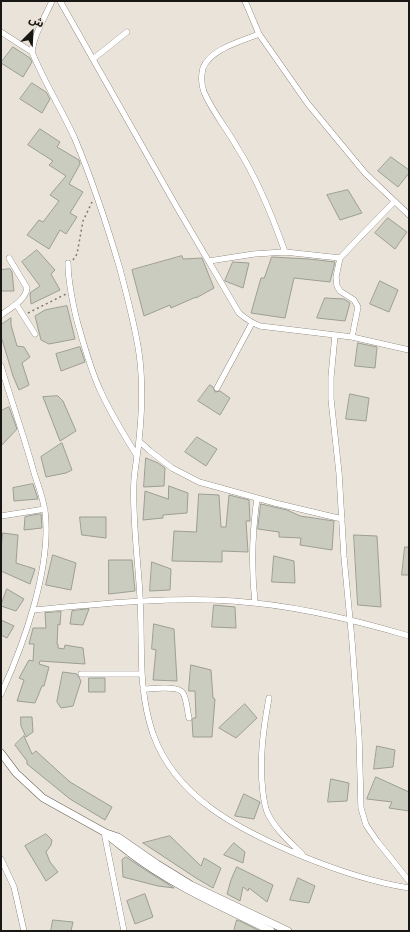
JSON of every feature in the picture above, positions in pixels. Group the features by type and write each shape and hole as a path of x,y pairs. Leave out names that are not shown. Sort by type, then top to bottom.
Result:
{"street":[{"path":"52,1 38,32 32,52 74,137 97,196 115,254 135,328 140,357 142,392 139,441 134,479 134,506 141,601 142,689 153,733 162,754 173,770 196,797 227,820 262,839 305,857 372,880 409,888"},
{"path":"60,1 239,313 252,323 260,326 352,337 409,350"},
{"path":"245,1 259,34 287,75 326,126 365,173 409,215"},
{"path":"1,32 32,52"},
{"path":"93,59 128,32"},
{"path":"259,34 219,51 212,56 207,60 201,76 204,92 213,109 238,147 257,182 275,223 285,252"},
{"path":"352,337 358,307 354,300 340,291 337,286 336,278 340,258 394,202"},
{"path":"209,260 254,254 285,252 340,258"},
{"path":"1,315 25,296 27,288 9,258"},
{"path":"68,263 70,293 94,377 113,417 137,456"},
{"path":"16,304 34,334"},
{"path":"217,388 252,323"},
{"path":"335,335 331,377 331,399 339,473 344,556 359,737 361,808 366,825 409,881"},
{"path":"1,366 30,458 44,509 46,537 43,566 33,610 20,650 1,694"},
{"path":"139,441 150,451 186,476 199,482 314,513 342,519"},
{"path":"255,603 252,556 257,498"},
{"path":"1,516 44,509"},
{"path":"33,610 141,601 232,601 302,610 350,620 409,636"},
{"path":"81,674 141,674"},
{"path":"142,689 180,689 183,692 189,718"},
{"path":"269,698 264,723 261,760 265,806 276,827 305,857"},
{"path":"1,753 16,773 44,798 105,832 118,837 156,864 191,885 288,931"},
{"path":"105,832 124,931"},
{"path":"105,832 136,858 170,880 206,900 271,931"},
{"path":"1,859 14,887 24,931"}],"path":[{"path":"68,263 76,258 83,221 90,206 97,196"},
{"path":"28,313 58,297 70,293"}],"building":[{"path":"13,47 30,58 32,62 23,77 1,63"},
{"path":"32,83 46,92 50,99 42,113 20,99"},
{"path":"40,129 60,142 57,147 79,160 80,164 69,184 83,192 70,213 77,217 66,234 60,230 49,249 27,235 39,220 43,222 59,201 50,195 66,176 49,165 53,161 28,145"},
{"path":"391,157 409,170 409,173 398,187 378,171"},
{"path":"348,190 362,213 340,220 327,195"},
{"path":"388,218 407,232 395,249 375,233"},
{"path":"37,250 55,270 51,274 60,290 31,304 30,293 40,286 22,262"},
{"path":"182,256 183,259 202,258 214,288 196,298 171,308 170,305 144,316 132,270"},
{"path":"272,257 335,262 330,282 294,278 285,318 251,313 261,278 264,278"},
{"path":"233,262 249,263 243,288 225,281"},
{"path":"10,269 12,272 14,291 1,291 1,270"},
{"path":"380,281 398,290 389,312 370,304"},
{"path":"325,298 344,299 350,303 345,321 317,318"},
{"path":"67,306 75,339 49,344 41,340 35,316 45,310"},
{"path":"11,318 11,325 17,346 24,347 30,357 22,363 29,385 19,390 13,376 1,336 1,325"},
{"path":"358,343 377,347 375,368 355,366"},
{"path":"80,347 85,362 61,371 56,354"},
{"path":"210,385 213,387 215,392 220,391 230,398 220,415 198,401"},
{"path":"350,394 369,398 366,421 346,419"},
{"path":"58,396 63,401 76,431 60,441 43,397"},
{"path":"9,407 17,429 1,446 1,411"},
{"path":"197,437 217,449 206,466 185,452"},
{"path":"62,443 72,470 66,473 46,477 41,457"},
{"path":"146,458 165,468 164,486 144,487"},
{"path":"33,484 38,499 14,501 13,488"},
{"path":"169,486 188,493 187,513 163,515 163,518 143,520 145,491 168,499"},
{"path":"199,494 219,495 221,527 226,527 229,495 249,500 250,521 246,521 248,552 222,551 222,562 172,561 174,531 196,532"},
{"path":"261,504 287,510 300,516 334,521 332,550 300,545 301,538 279,537 279,532 258,529"},
{"path":"41,514 42,528 24,530 25,517"},
{"path":"80,517 106,517 106,538 82,535"},
{"path":"3,533 18,535 16,563 35,569 30,584 1,571"},
{"path":"354,535 377,536 381,607 358,605"},
{"path":"405,547 409,547 409,575 402,575"},
{"path":"53,555 76,563 71,590 46,585"},
{"path":"274,556 294,561 295,583 272,582"},
{"path":"109,560 132,560 135,591 109,594"},
{"path":"152,562 171,569 170,590 150,591"},
{"path":"7,589 24,599 16,611 1,606"},
{"path":"214,605 235,607 236,628 212,627"},
{"path":"89,609 83,625 70,624 72,611"},
{"path":"61,612 60,625 58,624 58,648 64,649 65,645 83,648 85,664 40,661 39,664 49,667 44,686 42,686 35,703 17,701 24,680 19,678 29,660 33,661 34,644 29,644 33,628 46,628 45,613"},
{"path":"1,620 14,626 7,638 1,635"},
{"path":"154,624 174,629 177,681 153,680 156,650 152,649"},
{"path":"191,665 211,670 213,698 215,699 212,737 193,737 192,720 193,718 196,718 195,691 189,691"},
{"path":"63,672 77,674 81,681 73,706 61,708 57,702"},
{"path":"89,678 105,678 105,692 89,692"},
{"path":"245,704 257,718 236,738 219,728"},
{"path":"21,717 32,717 33,732 26,737 21,726"},
{"path":"24,736 32,754 36,751 70,782 112,807 105,820 70,799 27,764 27,761 15,745"},
{"path":"377,746 395,750 393,767 374,769"},
{"path":"376,777 409,792 409,811 389,808 392,802 367,799"},
{"path":"331,779 349,783 347,801 328,802"},
{"path":"244,794 260,802 254,819 235,816"},
{"path":"46,834 52,840 51,845 46,852 50,862 58,872 46,881 25,846"},
{"path":"170,836 201,866 204,858 221,868 213,888 143,843"},
{"path":"234,843 245,852 243,863 224,855"},
{"path":"126,857 174,888 158,886 123,877 122,860"},
{"path":"237,867 273,885 267,902 249,888 248,891 243,887 240,901 227,894"},
{"path":"298,878 315,886 309,903 290,900"},
{"path":"145,894 153,917 135,924 127,901"},
{"path":"53,920 73,922 71,931 51,931"},
{"path":"237,920 242,922 260,931 234,931"}]}
